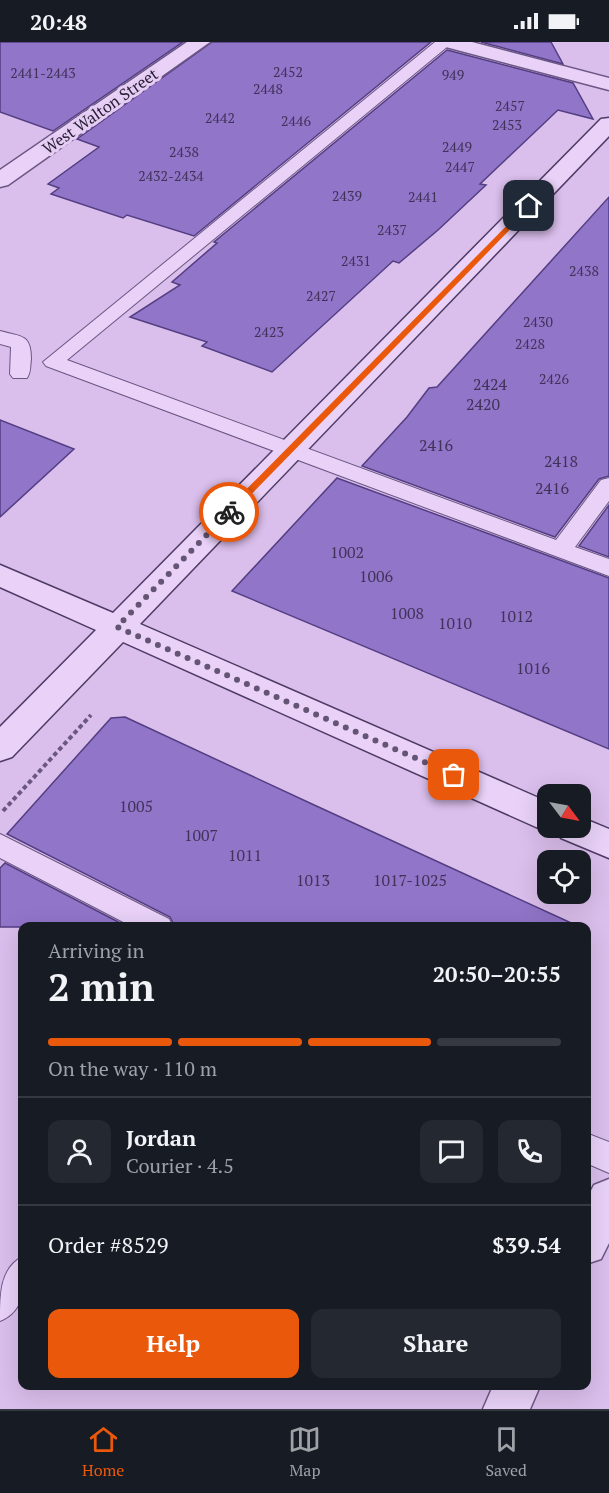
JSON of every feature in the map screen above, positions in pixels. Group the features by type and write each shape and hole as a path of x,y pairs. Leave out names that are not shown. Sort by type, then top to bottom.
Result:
{"street":[{"name":"West Walton Street","path":"0,180 201,42"},
{"path":"447,42 609,84"},
{"path":"0,748 609,124"},
{"path":"0,575 537,812"},
{"path":"591,836 609,844"},
{"path":"591,1234 609,1199"},
{"path":"506,1409 515,1390"}],"lane":[{"path":"447,42 53,362 609,568"},
{"path":"0,337 21,344 20,374"},
{"path":"561,550 609,485"},
{"path":"0,845 149,922"},
{"path":"591,1149 609,1158"},
{"path":"0,1304 18,1279"}],"building":[{"path":"0,42 183,42 53,131 0,112"},
{"path":"212,42 431,42 194,236 127,215 123,218 51,194 59,188 48,184 99,147 77,139"},
{"path":"481,42 551,42 563,64"},
{"path":"447,50 573,83 593,119 558,110 480,184 486,185 438,230 399,263 393,261 272,372 202,346 207,342 130,317 180,285 172,282 217,243 214,242"},
{"path":"609,197 609,476 599,479 555,537 362,466 407,417 429,388 437,387"},
{"path":"0,420 74,449 0,517"},
{"path":"337,478 609,578 609,749 232,591"},
{"path":"609,505 609,557 579,546"},
{"path":"125,717 569,922 172,922 170,917 7,834 111,718"},
{"path":"5,863 118,922 18,922 18,927 0,927 0,868"}],"way so far":[{"path":"229,512 117,627 454,775"}],"route":[{"path":"229,512 529,206"}]}
